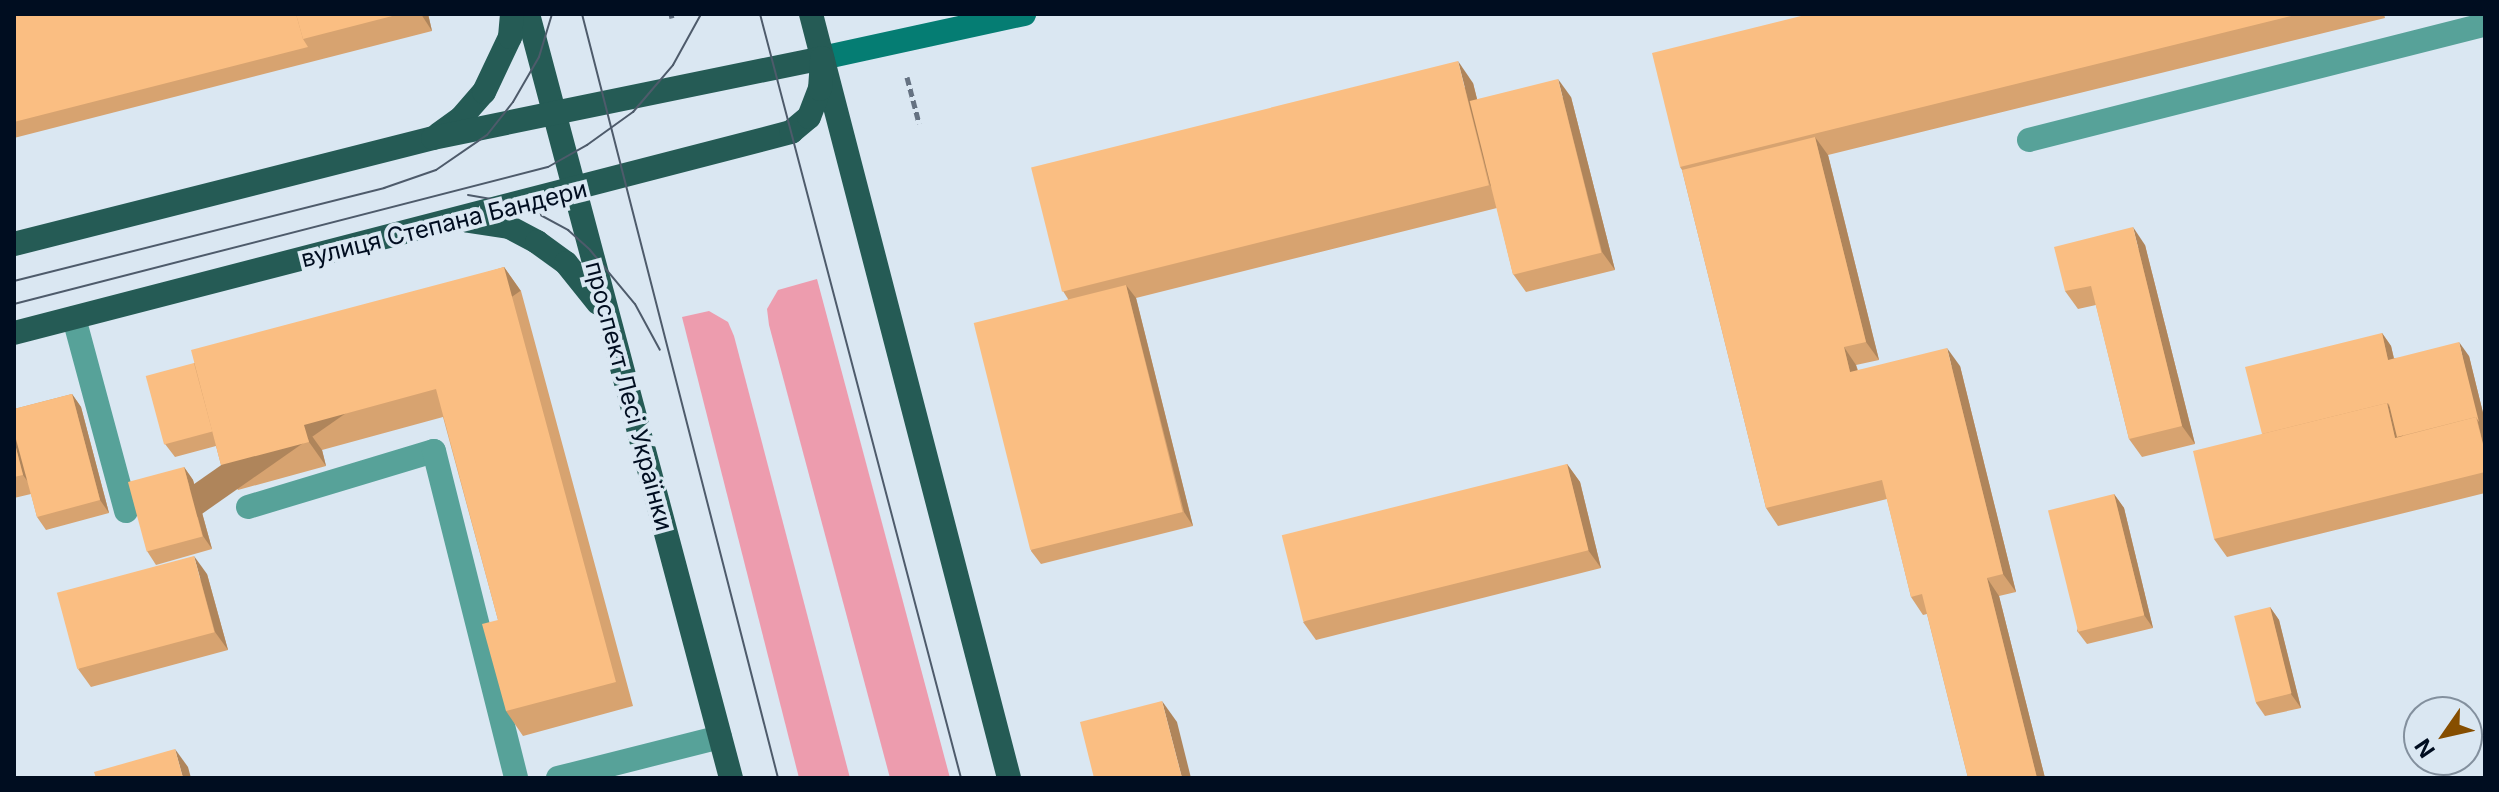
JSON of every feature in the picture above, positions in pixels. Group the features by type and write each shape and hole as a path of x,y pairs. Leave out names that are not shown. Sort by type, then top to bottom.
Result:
{"main road":[{"path":"433,138 461,118 484,92 510,37 512,14"},
{"name":"проспект Лесі Українки","path":"528,14 731,778"},
{"path":"811,14 1009,778"},
{"path":"14,244 433,138 822,58"},
{"name":"вулиця Степана Бандери","path":"14,333 791,132 809,117 820,89 822,58"},
{"path":"451,222 479,221 509,227 537,242 566,263 592,291 609,323"}],"street":[{"path":"822,58 1024,14"}],"lane":[{"path":"2029,140 2485,25"},
{"path":"74,318 126,511"},
{"path":"248,507 434,451 516,778"},
{"path":"558,778 720,737"}],"shaded area":[{"path":"817,279 950,778 890,778 769,325 767,309 778,290"},
{"path":"709,311 728,322 734,336 850,778 799,778 682,317"}],"building":[{"path":"14,14 296,14 308,47 14,122"},
{"path":"296,14 400,14 303,39"},
{"path":"1809,14 2299,14 1680,167 1652,53"},
{"path":"1458,61 1489,185 1062,292 1031,167"},
{"path":"1558,79 1601,253 1513,275 1470,101"},
{"path":"1815,137 1866,342 1844,347 1850,372 1947,348 2003,574 1987,578 2037,778 1968,778 1922,594 1911,597 1882,480 1766,508 1682,170"},
{"path":"2133,227 2182,426 2129,439 2091,286 2065,291 2054,247"},
{"path":"504,267 616,682 506,711 482,624 498,620 436,389 304,425 309,442 221,465 191,350"},
{"path":"1126,285 1183,512 1030,550 974,323"},
{"path":"2382,333 2388,360 2459,342 2479,422 2476,417 2397,437 2387,403 2262,434 2245,367"},
{"path":"194,363 212,432 164,445 146,376"},
{"path":"72,394 100,500 37,517 14,432 14,409"},
{"path":"2387,403 2395,438 2476,417 2485,452 2485,472 2214,539 2193,451"},
{"path":"14,440 23,475 14,477"},
{"path":"1567,464 1589,550 1303,621 1282,535"},
{"path":"184,467 203,537 147,552 128,482"},
{"path":"2114,494 2144,615 2078,632 2048,510"},
{"path":"194,556 214,632 77,669 57,593"},
{"path":"2270,607 2292,693 2256,702 2234,616"},
{"path":"1162,701 1182,778 1094,778 1080,722"},
{"path":"175,749 183,778 96,778 94,772"}],"tram line":[{"path":"14,281 384,188 436,170 487,135 513,102 539,57 552,14"},
{"path":"582,14 778,778"},
{"path":"14,304 548,167 587,145 633,112 673,65 701,14"},
{"path":"760,14 961,778"},
{"path":"468,195 520,204 568,230 590,250 635,304 660,350"}]}
